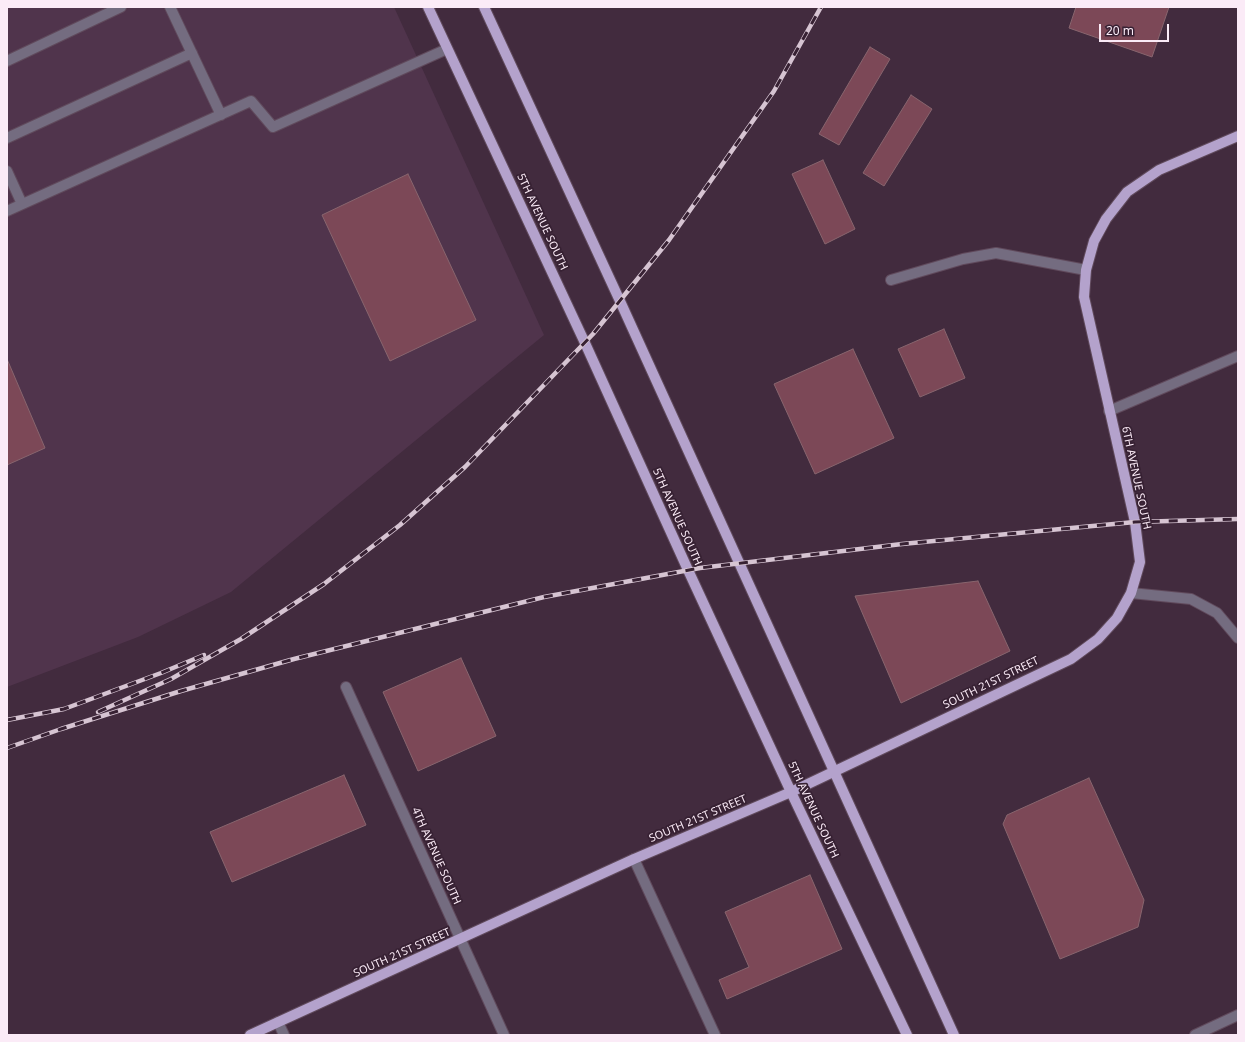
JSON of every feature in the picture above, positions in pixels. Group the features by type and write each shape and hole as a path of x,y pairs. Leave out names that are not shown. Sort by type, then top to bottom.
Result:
{"main road":[{"name":"5TH AVENUE SOUTH","path":"428,7 585,343 691,578 791,792 908,1035"},
{"path":"484,7 620,301 833,772 954,1035"},
{"name":"6TH AVENUE SOUTH","path":"1131,593 1140,562 1135,522 1084,297 1086,270 1094,242 1106,219 1127,192 1160,170 1238,136"},
{"name":"SOUTH 21ST STREET","path":"250,1035 634,859 791,792 1071,659 1098,639 1117,618 1131,593"}],"street":[{"path":"7,61 121,7"},
{"path":"170,7 221,115"},
{"path":"7,211 251,101 273,127 330,100 448,50"},
{"path":"7,138 192,53"},
{"path":"7,171 22,204"},
{"path":"891,280 963,259 996,253 1086,270"},
{"path":"1109,411 1238,356"},
{"path":"1131,593 1191,599 1217,613 1238,638"},
{"name":"4TH AVENUE SOUTH","path":"346,686 504,1035"},
{"path":"634,859 715,1035"},
{"path":"1194,1035 1238,1015"},
{"path":"278,1022 284,1035"}],"shaded area":[{"path":"7,7 394,7 544,335 231,592 138,637 7,687"}],"building":[{"path":"1076,7 1169,7 1152,57 1069,28"},
{"path":"870,47 890,59 839,145 819,134"},
{"path":"911,95 932,109 884,186 863,173"},
{"path":"823,160 855,229 825,244 792,174"},
{"path":"408,174 476,320 390,361 322,215"},
{"path":"944,329 965,378 920,397 898,349"},
{"path":"853,349 894,438 815,474 774,384"},
{"path":"7,359 45,448 7,465"},
{"path":"978,581 1010,651 901,703 855,596"},
{"path":"461,658 496,736 418,771 383,692"},
{"path":"344,775 366,825 232,882 210,832"},
{"path":"1089,778 1144,900 1138,927 1060,959 1003,824 1007,815"},
{"path":"810,875 842,949 727,999 719,980 749,967 725,912"}],"railway":[{"path":"98,712 171,679 241,639 324,584 400,525 465,467 593,334 669,240 774,91 821,7"},
{"path":"7,748 61,729 181,691 294,659 544,597 700,568 902,544 1135,522 1238,519"},
{"path":"7,720 64,709 161,673 204,655"}]}
